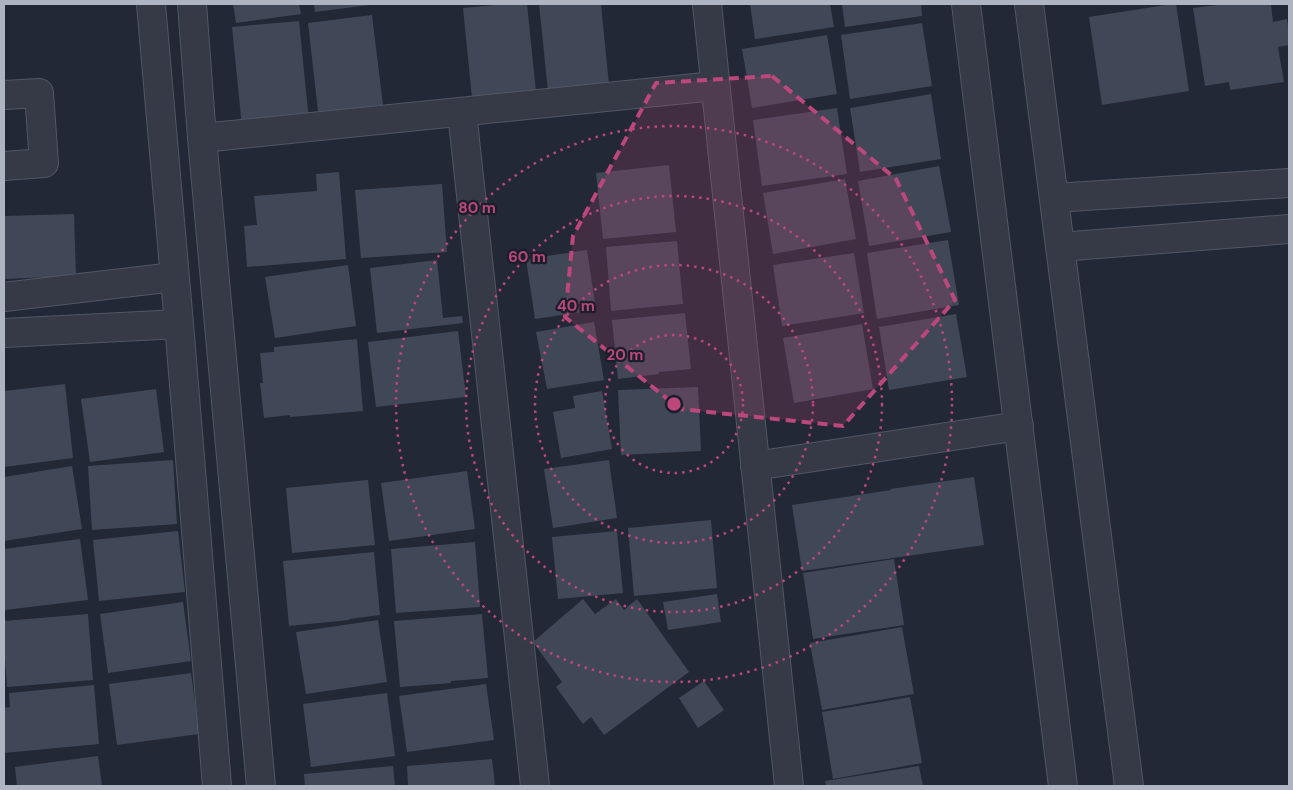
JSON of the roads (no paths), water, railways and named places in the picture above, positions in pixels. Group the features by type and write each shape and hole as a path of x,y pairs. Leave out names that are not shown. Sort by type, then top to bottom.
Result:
{"street":[{"path":"151,4 217,786"},
{"path":"192,4 202,138 261,786"},
{"path":"707,4 789,786"},
{"path":"966,4 1063,786"},
{"path":"1029,4 1129,786"},
{"path":"202,138 715,86"},
{"path":"4,95 39,93 44,163 4,166"},
{"path":"462,112 535,786"},
{"path":"1054,198 1289,184"},
{"path":"1060,247 1289,229"},
{"path":"4,296 174,277"},
{"path":"4,333 179,324"},
{"path":"755,466 1018,426"}]}
